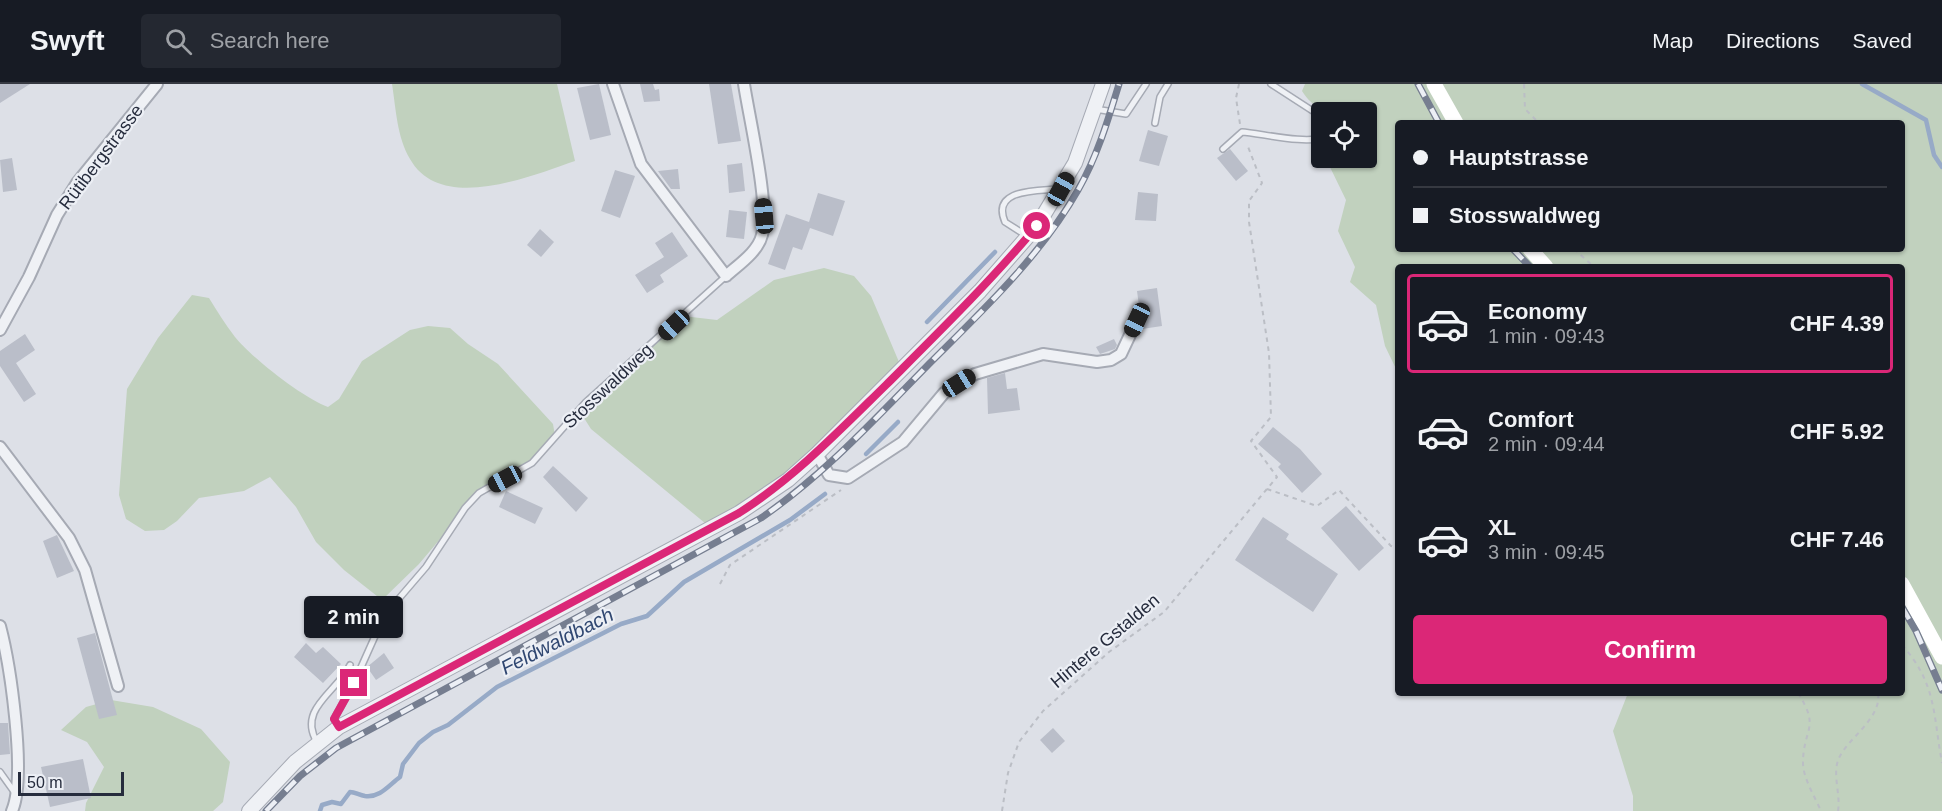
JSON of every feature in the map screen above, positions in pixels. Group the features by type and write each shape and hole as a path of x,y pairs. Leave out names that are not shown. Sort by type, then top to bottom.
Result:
{"main road":[{"path":"1438,87 1454,120"},
{"path":"1533,252 1543,264"},
{"path":"1905,589 1942,657"}],"street":[{"name":"Rütibergstrasse","path":"0,330 29,277 57,215 76,183 157,84"},
{"path":"613,84 641,164 726,276"},
{"name":"Stosswaldweg","path":"726,276 756,248 762,235 762,198 744,84"},
{"path":"249,811 317,742 339,727 739,513 788,480 817,454 980,291 1028,236 1061,189 1075,163 1103,84"},
{"path":"817,454 825,471 839,478 848,478 862,471 903,442 944,393 975,374 1043,354 1097,362 1111,360 1121,354 1137,320"},
{"path":"0,447 73,546 85,570 118,686"},
{"path":"0,626 7,654 17,767 16,795 12,811"}],"lane":[{"path":"1095,109 1126,114 1146,84"},
{"path":"1155,123 1160,97 1168,84"},
{"path":"1271,84 1311,110"},
{"path":"1223,149 1242,132 1311,140"},
{"path":"1028,236 1005,222 1003,209 1006,201 1017,193 1061,189"},
{"name":"Stosswaldweg","path":"339,727 334,719 354,683 384,616 426,567 465,508 479,493 532,463 586,402 726,276"},
{"path":"317,742 310,728 313,716 319,703 344,677 350,665"},
{"path":"0,772 16,795"}],"path":[{"path":"1239,84 1236,98 1242,132"},
{"path":"1524,84 1525,109 1536,120"},
{"name":"Hintere Gstalden","path":"1002,811 1008,773 1019,742 1043,711 1109,652 1164,612 1277,477 1251,441 1271,417 1269,353 1249,222 1249,201 1262,183 1242,132"},
{"path":"1577,252 1591,264"},
{"path":"720,584 730,565 841,492 839,478"},
{"path":"1267,489 1317,506 1339,490 1395,548"},
{"path":"1905,648 1920,665 1935,705 1942,763"},
{"path":"1800,696 1809,711 1811,728 1803,766 1821,811"},
{"path":"1838,811 1840,796 1836,778 1839,757 1870,719 1878,696"}],"green space":[{"path":"392,84 557,84 575,161 535,175 488,186 464,188 443,185 424,175 410,159 402,142"},
{"path":"1305,84 1942,84 1942,811 1633,811 1633,796 1613,731 1627,696 1905,696 1905,264 1395,264 1395,367 1385,346 1376,305 1350,282 1355,267 1338,231 1346,200 1330,168 1377,168 1377,102 1312,102 1302,91"},
{"path":"824,268 854,276 871,296 902,369 817,454 711,528 591,429 584,418 586,402 683,316 717,320 774,280"},
{"path":"192,295 209,298 235,337 253,356 305,395 328,407 339,399 362,361 410,330 428,326 450,328 468,344 498,364 553,424 555,436 532,463 479,493 419,564 382,600 344,570 316,542 296,507 270,477 244,491 199,498 177,521 164,530 145,531 126,519 119,495 127,389 158,338"},
{"path":"111,700 153,707 201,729 230,762 223,802 213,811 85,811 86,803 104,767 87,742 61,730 86,707"}],"building":[{"path":"0,84 30,84 0,103"},
{"path":"599,84 611,135 590,140 577,88"},
{"path":"640,84 653,84 655,90 659,89 660,101 644,102"},
{"path":"709,84 731,84 741,141 718,144"},
{"path":"1148,130 1168,136 1159,166 1139,161"},
{"path":"1230,149 1248,171 1236,181 1217,158"},
{"path":"12,158 17,190 3,192 0,160"},
{"path":"742,163 745,191 729,193 727,165"},
{"path":"678,169 680,189 671,189 658,171"},
{"path":"615,170 635,176 620,218 601,211"},
{"path":"1138,192 1158,194 1156,221 1135,220"},
{"path":"818,193 845,201 833,236 810,228 802,250 793,247 785,270 768,264 786,214 809,222"},
{"path":"729,210 747,212 744,239 726,237"},
{"path":"540,229 554,242 541,257 527,245"},
{"path":"672,232 688,256 660,275 664,282 647,293 635,275 664,257 655,243"},
{"path":"1157,288 1162,326 1142,329 1144,319 1140,313 1137,291"},
{"path":"25,334 35,350 16,363 36,394 24,402 0,366 0,351"},
{"path":"1114,339 1117,345 1115,349 1100,354 1096,347"},
{"path":"1005,373 1007,389 1017,388 1020,410 988,414 987,378"},
{"path":"1273,427 1300,449 1322,474 1302,493 1278,467 1281,464 1258,444"},
{"path":"553,466 588,498 576,512 543,477"},
{"path":"506,491 543,508 535,524 499,507"},
{"path":"1346,506 1384,548 1359,571 1321,528"},
{"path":"1263,517 1289,534 1286,539 1338,574 1313,612 1235,560"},
{"path":"57,535 74,571 57,578 43,541"},
{"path":"95,633 117,715 99,719 77,638"},
{"path":"306,643 316,653 323,647 341,664 323,683 294,657"},
{"path":"384,653 394,668 376,680 367,667"},
{"path":"0,723 8,723 10,754 0,755"},
{"path":"1053,728 1065,741 1052,753 1040,740"},
{"path":"83,759 91,798 50,807 41,767"}],"waterway":[{"path":"1862,84 1926,120 1934,155 1942,167"},
{"name":"Feldwaldbach","path":"927,322 995,252"},
{"name":"Feldwaldbach","path":"866,454 898,422"},
{"name":"Feldwaldbach","path":"320,811 322,805 332,802 341,804 350,792 365,796 380,793 400,777 403,764 419,743 433,732 448,725 497,687 621,624 647,616 684,582 790,520 825,494"}],"railway":[{"path":"266,811 300,776 336,748 761,518 828,465 989,304 1046,238 1063,215 1091,165 1119,84"},
{"path":"1418,84 1437,120"},
{"path":"1516,252 1527,264"},
{"path":"1905,612 1916,631 1942,690"}],"route":[{"path":"354,683 334,719 339,727 739,513 764,497 788,480 817,454 980,291 1037,226"}]}
